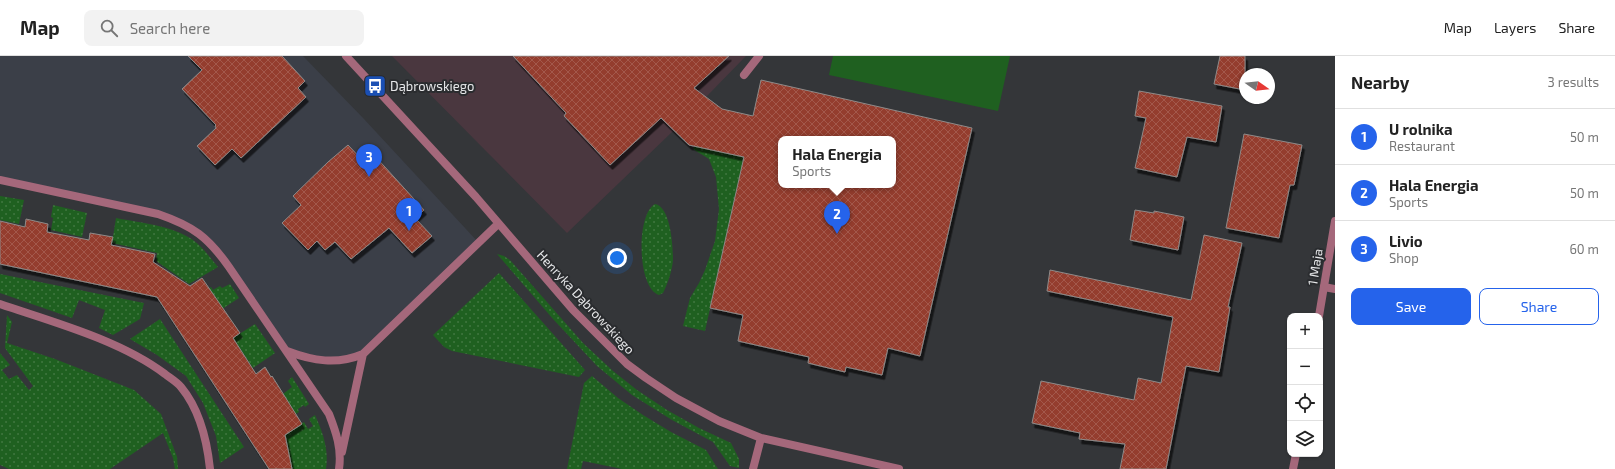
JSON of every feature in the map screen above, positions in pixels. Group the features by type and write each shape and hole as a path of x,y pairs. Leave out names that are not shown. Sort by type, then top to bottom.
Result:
{"street":[{"name":"Henryka Dąbrowskiego","path":"346,56 476,197 574,310 627,364 676,398 719,421 761,438 899,469"},
{"path":"744,75 759,56"},
{"path":"0,180 158,214 179,221 202,235 216,249 329,414 338,436 340,459"},
{"name":"1 Maja","path":"1320,313 1335,221"},
{"path":"286,350 304,358 334,361 349,360 363,354 498,224"},
{"path":"1324,287 1335,289"},
{"path":"0,304 67,327 129,352 153,365 181,386 197,414 207,443 210,469"},
{"path":"338,469 363,354"},
{"path":"753,469 761,438"},
{"path":"1293,469 1295,457"}],"shaded area":[{"path":"0,56 303,56 364,119 478,242 363,354 334,361 286,350 216,249 179,221 0,180"},
{"path":"392,56 746,56 671,133 567,233"}],"green space":[{"path":"833,56 1010,56 998,111 829,75"},
{"path":"695,146 744,157 705,331 683,326 690,298 705,270 715,241 719,209 716,177 709,159 693,149"},
{"path":"0,196 24,200 19,224 0,220"},
{"path":"655,204 665,212 668,220 672,237 673,254 671,273 663,293 659,295 652,289 646,279 642,251 642,235 645,221 649,210"},
{"path":"53,205 87,213 82,237 51,230"},
{"path":"116,218 156,225 184,235 200,246 218,267 189,284 156,261 157,253 112,243"},
{"path":"497,254 510,260 583,343 613,371 637,390 667,410 699,428 731,443 739,459 739,468 730,466 713,442 672,420 632,395 597,366 553,319"},
{"path":"499,273 585,370 579,377 452,351 444,347 433,335"},
{"path":"0,274 144,303 140,319 113,335 99,328 105,310 79,300 72,318 0,293"},
{"path":"230,284 239,298 216,313 202,292 211,287 213,290 220,286 222,288"},
{"path":"7,315 12,322 7,343 55,359 134,390 161,414 177,457 178,469 175,469 173,458 163,433 110,469 9,469 0,465 0,353 10,365 2,370 9,379 17,375 29,390 33,386 5,348"},
{"path":"160,319 244,447 220,463 216,436 203,403 186,376 157,355 130,339"},
{"path":"255,324 275,353 253,368 233,338"},
{"path":"592,376 618,398 643,415 671,432 706,450 718,469 622,469 583,461 581,469 567,469 584,383"},
{"path":"292,377 309,404 298,409 299,412 286,420 283,394 292,387 288,381"},
{"path":"315,415 325,442 327,455 326,469 292,469 285,435 304,422 308,429 313,426 309,419"}],"building":[{"path":"188,56 282,56 305,81 298,88 306,97 241,158 232,149 215,165 197,146 216,128 216,125 182,89 202,70"},
{"path":"513,56 729,56 694,88 722,109 753,116 761,80 972,128 920,356 888,348 882,375 846,367 845,372 808,363 809,357 738,341 743,315 710,308 744,157 689,145 661,118 610,165 564,116 566,113"},
{"path":"1220,56 1245,56 1245,68 1239,68 1239,89 1214,84"},
{"path":"1139,91 1222,106 1216,142 1187,137 1177,177 1135,168 1146,118 1135,116"},
{"path":"1244,134 1302,145 1294,185 1290,185 1279,238 1226,228"},
{"path":"348,145 365,163 374,155 424,210 415,218 432,236 412,253 389,228 351,259 335,242 325,250 317,241 308,250 282,223 301,205 293,196"},
{"path":"1135,210 1154,213 1154,211 1184,217 1178,250 1130,240"},
{"path":"26,219 48,224 47,232 89,240 90,233 113,237 111,245 155,254 153,262 190,286 202,278 240,333 233,338 256,374 265,367 302,424 285,435 292,469 269,469 157,297 0,264 0,221 25,227"},
{"path":"1204,235 1242,243 1228,307 1230,307 1219,372 1186,366 1166,469 1120,469 1125,444 1079,439 1080,433 1032,423 1041,381 1134,400 1138,378 1161,383 1173,317 1047,291 1050,270 1191,300"}],"place":[{"name":"Dąbrowskiego","path":"375,86"},
{"name":"Livio","path":"369,177"},
{"name":"U rolnika","path":"409,231"},
{"name":"Hala Energia","path":"837,234"}]}
